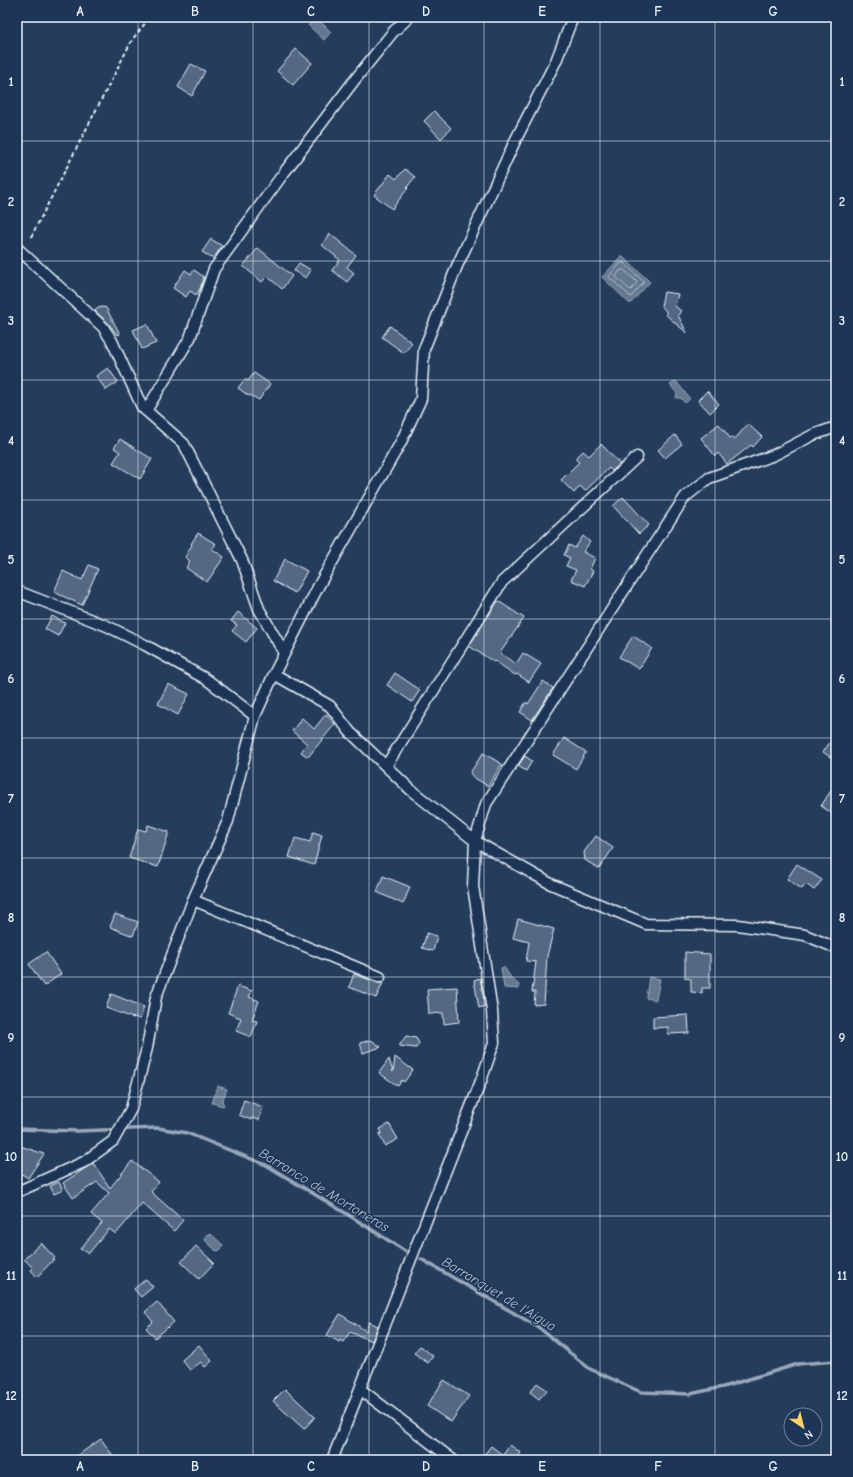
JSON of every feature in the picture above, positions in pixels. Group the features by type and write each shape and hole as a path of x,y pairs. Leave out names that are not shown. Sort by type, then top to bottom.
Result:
{"street":[{"path":"146,411 190,338 214,269 283,174 353,82 393,32 410,17"},
{"path":"17,1192 84,1162 113,1141 131,1109 147,1048 156,997 193,900 228,821 255,716 284,653 319,585 401,442 421,399 424,349 456,266 516,139 556,61 573,17"},
{"path":"17,248 95,319 108,334 142,407 184,444 242,560 259,609 284,653"},
{"path":"332,1460 481,1081 494,1044 492,1011 473,886 475,841 486,804 685,497 709,478 774,455 813,435 836,427"},
{"path":"386,766 502,582 637,457"},
{"path":"17,591 107,626 146,645 206,679 255,716"},
{"path":"274,674 330,706 350,732 412,791 475,841 551,884 646,924 738,926 805,935 836,948"},
{"path":"193,900 380,977"},
{"path":"360,1389 453,1460"}],"path":[{"path":"31,237 132,40 150,17"}],"water":[{"path":"316,17 331,32 324,40 308,25"},
{"path":"622,256 650,282 630,304 602,277"},
{"path":"676,381 690,399 685,403 681,398 676,398 677,393 670,385"},
{"path":"504,967 512,979 519,985 519,989 504,988 501,968"},
{"path":"649,977 660,979 656,1000 646,998"},
{"path":"218,1086 227,1089 222,1102 224,1104 223,1106 212,1103"},
{"path":"211,1234 223,1245 221,1250 216,1251 205,1240 206,1235"}],"building":[{"path":"296,49 312,63 293,85 277,71"},
{"path":"191,64 205,71 192,96 178,87"},
{"path":"434,111 451,128 441,139 424,121"},
{"path":"405,169 415,177 392,209 374,195 390,174 396,179"},
{"path":"330,234 356,255 347,267 354,273 347,282 332,270 340,260 322,245"},
{"path":"211,239 222,246 213,259 202,252"},
{"path":"258,248 292,276 282,289 267,276 262,282 243,266"},
{"path":"299,263 311,270 306,278 294,271"},
{"path":"185,270 191,274 194,270 204,277 200,289 196,295 190,291 186,297 173,288"},
{"path":"664,292 678,294 675,306 681,311 678,315 687,333 666,315 666,311 661,306"},
{"path":"98,308 106,308 120,334 118,335 95,311"},
{"path":"147,324 156,343 142,349 133,330"},
{"path":"390,326 412,343 404,353 382,337"},
{"path":"108,368 118,382 106,390 96,376"},
{"path":"254,373 270,384 259,400 250,395 249,396 238,388 245,379 248,381"},
{"path":"707,391 719,404 710,413 698,400"},
{"path":"719,424 730,438 732,437 734,440 748,424 762,437 753,447 751,445 727,464 718,453 715,456 701,438"},
{"path":"675,435 682,444 665,458 658,450"},
{"path":"120,439 152,459 140,479 113,463 120,452 114,448"},
{"path":"601,444 620,464 612,471 609,468 585,491 580,486 574,493 561,480 579,462 575,459 583,451 589,456"},
{"path":"623,497 649,525 639,534 613,506"},
{"path":"198,533 216,544 212,549 224,557 207,582 186,568 190,561 185,557"},
{"path":"583,536 590,542 583,552 595,558 590,569 593,571 585,586 571,580 576,570 566,566 570,558 564,555 569,545 575,548"},
{"path":"285,559 307,571 295,593 273,581"},
{"path":"89,565 98,569 82,605 54,592 63,571 82,580"},
{"path":"498,601 524,618 500,653 516,664 523,653 541,664 529,682 517,674 515,675 469,646"},
{"path":"238,612 257,628 246,642 232,631 237,625 231,621"},
{"path":"52,616 65,623 58,636 45,629"},
{"path":"633,636 652,648 639,669 619,657"},
{"path":"395,673 420,690 412,702 387,685"},
{"path":"543,681 553,688 532,720 520,712 526,702 528,704"},
{"path":"168,684 189,694 178,715 158,704"},
{"path":"326,714 335,724 308,757 301,752 307,744 292,731 302,718 314,729"},
{"path":"836,734 836,761 823,752"},
{"path":"564,738 586,752 576,769 553,755"},
{"path":"483,753 502,764 488,786 473,777 470,773"},
{"path":"525,756 532,761 526,771 518,766"},
{"path":"836,783 836,816 821,806"},
{"path":"148,825 169,832 158,867 129,858 138,829 146,831"},
{"path":"313,832 322,835 314,865 289,857 295,838 310,842"},
{"path":"596,836 613,848 599,869 585,860 584,852"},
{"path":"797,864 822,880 814,890 806,884 802,889 787,879"},
{"path":"383,876 410,887 403,904 377,892"},
{"path":"115,914 138,922 133,936 110,927"},
{"path":"518,919 554,929 547,956 544,1004 534,1005 535,992 532,992 536,962 526,961 529,942 513,938"},
{"path":"427,933 437,936 433,951 422,948"},
{"path":"46,952 61,974 44,986 29,964"},
{"path":"685,952 710,954 710,988 702,988 702,993 691,992 691,979 685,978"},
{"path":"354,974 378,983 383,983 376,998 349,987"},
{"path":"480,978 485,1006 479,1008 474,980"},
{"path":"238,986 252,991 249,997 259,1001 252,1020 257,1021 251,1037 236,1031 241,1018 228,1013"},
{"path":"457,987 459,1022 444,1024 443,1013 429,1014 427,989"},
{"path":"111,994 144,1007 140,1019 133,1018 106,1008"},
{"path":"688,1015 689,1033 668,1034 668,1027 653,1028 653,1017"},
{"path":"406,1036 416,1038 419,1043 416,1048 399,1046"},
{"path":"371,1040 381,1047 363,1053 360,1043"},
{"path":"395,1057 413,1070 404,1082 402,1080 398,1086 379,1073 389,1059 393,1072"},
{"path":"244,1100 263,1107 259,1120 251,1118 251,1120 239,1115"},
{"path":"389,1124 398,1139 385,1146 379,1134 382,1133 380,1129"},
{"path":"17,1145 44,1154 28,1178 17,1171"},
{"path":"132,1161 159,1182 151,1192 183,1220 174,1231 142,1203 116,1234 109,1229 89,1253 80,1249 102,1223 91,1214 109,1193 97,1182 73,1198 63,1183 93,1163 110,1188"},
{"path":"59,1182 63,1190 54,1194 50,1186"},
{"path":"41,1243 55,1258 37,1277 31,1270 33,1268 24,1259"},
{"path":"196,1246 214,1263 199,1279 181,1262"},
{"path":"146,1279 153,1287 141,1297 134,1289"},
{"path":"157,1302 174,1322 155,1338 146,1328 153,1322 145,1312"},
{"path":"340,1314 366,1331 369,1322 378,1326 372,1341 350,1332 343,1342 340,1340 339,1342 327,1335"},
{"path":"199,1345 212,1361 205,1367 201,1362 190,1370 182,1360"},
{"path":"420,1346 433,1356 428,1363 414,1353"},
{"path":"444,1380 469,1396 451,1422 427,1406"},
{"path":"537,1383 547,1390 539,1399 530,1392"},
{"path":"285,1389 315,1417 304,1429 273,1401"},
{"path":"101,1439 116,1460 71,1460"},
{"path":"510,1445 521,1453 515,1460 489,1460 484,1455 491,1446 503,1455"}],"waterway":[{"name":"Barranco de Mortoneras","path":"17,1129 77,1131 158,1128 187,1133 266,1165 405,1251"},
{"name":"Barranquet de l'Aigua","path":"421,1259 538,1327 590,1369 641,1392 690,1394 723,1387 798,1364 836,1361"}]}
